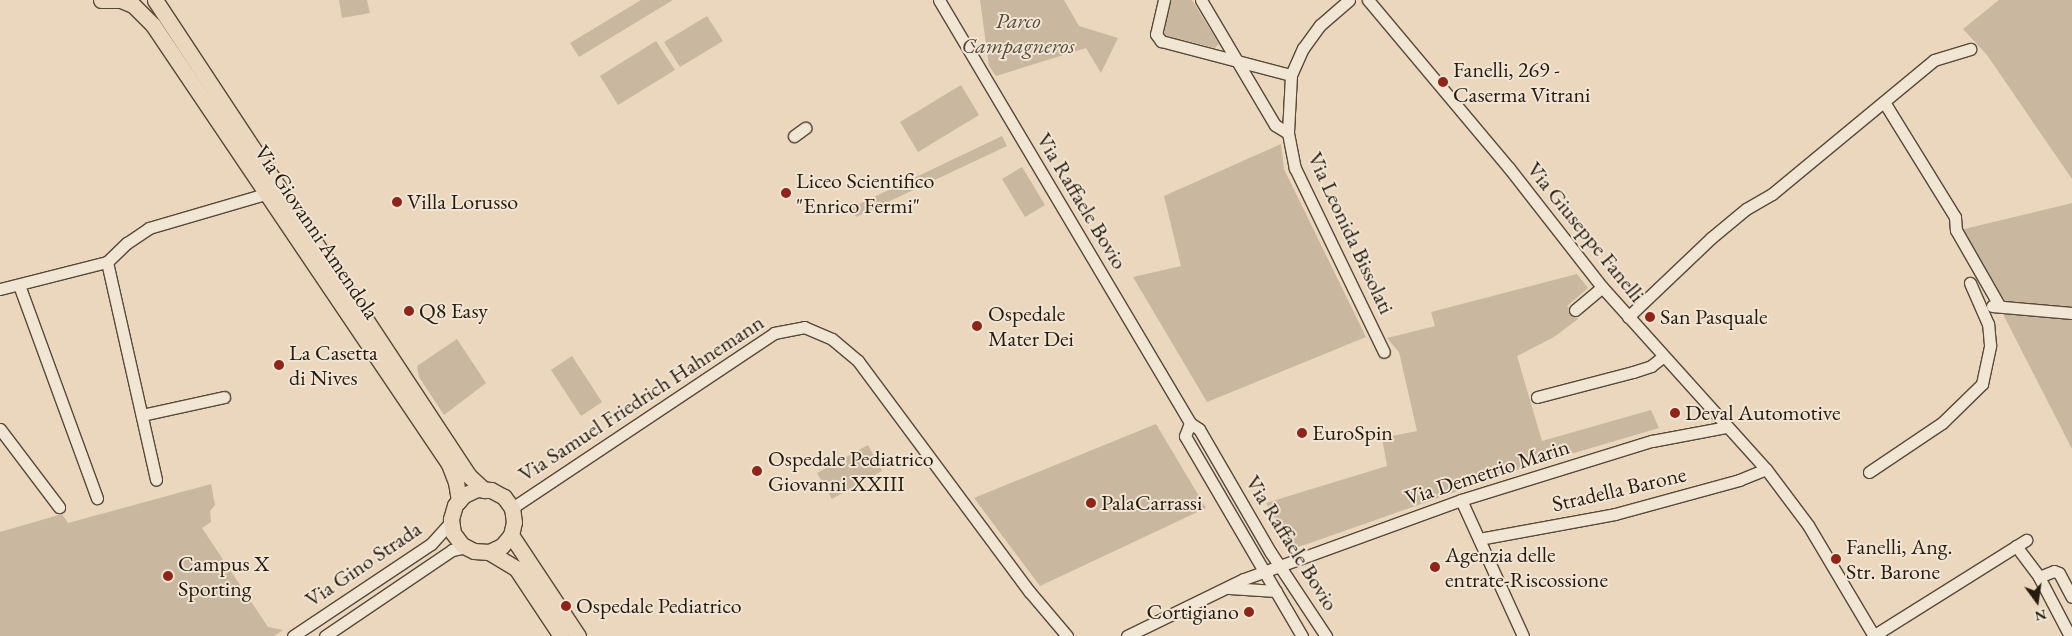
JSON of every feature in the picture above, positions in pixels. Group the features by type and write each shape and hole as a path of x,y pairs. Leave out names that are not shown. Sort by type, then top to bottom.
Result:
{"main road":[{"name":"Via Giovanni Amendola","path":"101,0 120,0 133,5 153,25 265,194 449,464 456,482 459,500"},
{"name":"Via Giovanni Amendola","path":"155,0 469,476 484,490 504,497 512,508"},
{"path":"484,490 464,495 459,500 451,522 453,533 466,547 474,552 489,552 502,546 511,535 514,522 512,508"},
{"path":"511,535 578,636"},
{"path":"489,552 516,568 561,636"}],"street":[{"name":"Via Raffaele Bovio","path":"939,0 1190,423 1199,429 1326,636"},
{"path":"1164,0 1156,34 1161,41 1291,75"},
{"path":"1201,0 1275,125 1288,133"},
{"name":"Via Leonida Bissolati","path":"1349,0 1320,24 1303,48 1291,75 1288,133 1299,176 1384,352"},
{"name":"Via Giuseppe Fanelli","path":"1368,0 1509,168 1602,287 1726,427 1766,469 1808,524 1873,636"},
{"path":"1628,317 1711,238 1746,209 1772,194 1934,60 1970,49"},
{"path":"1884,102 1955,217 1956,230 1999,304"},
{"path":"794,136 805,128"},
{"path":"0,289 107,262 127,243 150,228 265,194"},
{"path":"107,262 156,480"},
{"path":"1870,472 1942,422 1982,384 1990,345 1983,307 1970,283"},
{"path":"19,285 97,498"},
{"path":"1575,310 1602,287"},
{"path":"1983,307 1999,304 2072,313"},
{"name":"Via Samuel Friedrich Hahnemann","path":"512,508 774,333 789,327 810,328 832,339 858,361 1029,591 1067,636"},
{"path":"1537,397 1633,372 1650,366 1664,356"},
{"path":"142,415 224,397"},
{"name":"Via Raffaele Bovio","path":"1190,423 1185,436 1302,636"},
{"name":"Via Demetrio Marin","path":"1128,636 1220,589 1264,571 1461,500 1652,441 1726,427"},
{"path":"0,429 59,507"},
{"name":"Stradella Barone","path":"1479,539 1615,514 1739,480 1766,469"},
{"path":"1461,500 1523,636"},
{"name":"Via Gino Strada","path":"293,636 431,544 451,522"},
{"path":"1873,636 2021,543 2070,636"},
{"name":"Via Gino Strada","path":"325,636 452,550 466,547"},
{"path":"2039,577 2054,571 2059,573 2072,597"},
{"path":"1220,589 1256,588 1276,591"},
{"path":"1296,625 1312,614"}],"green space":[{"path":"339,0 367,0 370,13 342,18"},
{"path":"641,0 673,0 579,57 570,43"},
{"name":"Parco Campagneros","path":"980,0 1064,0 1079,26 1118,38 1101,73 1086,48 996,76 989,66"},
{"path":"1170,0 1192,0 1219,44 1215,48 1164,35"},
{"path":"1999,0 2072,0 2072,179 1987,55 1963,29"},
{"path":"707,16 723,41 680,67 664,42"},
{"path":"656,41 675,70 618,105 600,76"},
{"path":"961,85 979,115 918,152 900,122"},
{"path":"1002,136 1007,146 856,217 851,208"},
{"path":"1281,144 1284,169 1366,337 1207,402 1133,277 1181,266 1164,196"},
{"path":"1022,167 1045,205 1025,217 1002,179"},
{"path":"2072,203 2072,449 1960,230"},
{"path":"1577,274 1588,288 1567,306 1578,319 1554,337 1517,356 1542,441 1651,410 1659,428 1523,468 1293,549 1266,503 1387,466 1382,438 1417,431 1399,352 1387,338 1435,326 1431,312"},
{"path":"457,339 486,383 444,415 419,377 417,366"},
{"path":"572,356 602,402 581,416 551,370"},
{"name":"PalaCarrassi","path":"1156,424 1206,508 1040,586 974,498"},
{"path":"868,445 882,471 832,499 817,473"},
{"path":"211,484 215,505 210,511 211,522 202,528 268,627 283,630 274,636 0,636 0,532 62,514 68,523"}],"place":[{"name":"Fanelli, 269 - Caserma Vitrani","path":"1443,82"},
{"name":"Liceo Scientifico \"Enrico Fermi\"","path":"786,193"},
{"name":"Villa Lorusso","path":"397,202"},
{"name":"Q8 Easy","path":"409,311"},
{"name":"San Pasquale","path":"1650,317"},
{"name":"Ospedale Mater Dei","path":"977,326"},
{"name":"La Casetta di Nives","path":"279,365"},
{"name":"Deval Automotive","path":"1675,413"},
{"name":"EuroSpin","path":"1302,433"},
{"name":"Ospedale Pediatrico Giovanni XXIII","path":"757,471"},
{"name":"PalaCarrassi","path":"1091,503"},
{"name":"Fanelli, Ang. Str. Barone","path":"1836,559"},
{"name":"Agenzia delle entrate-Riscossione","path":"1435,567"},
{"name":"Campus X Sporting","path":"168,576"},
{"name":"Ospedale Pediatrico","path":"566,606"},
{"name":"Cortigiano","path":"1249,612"}]}
